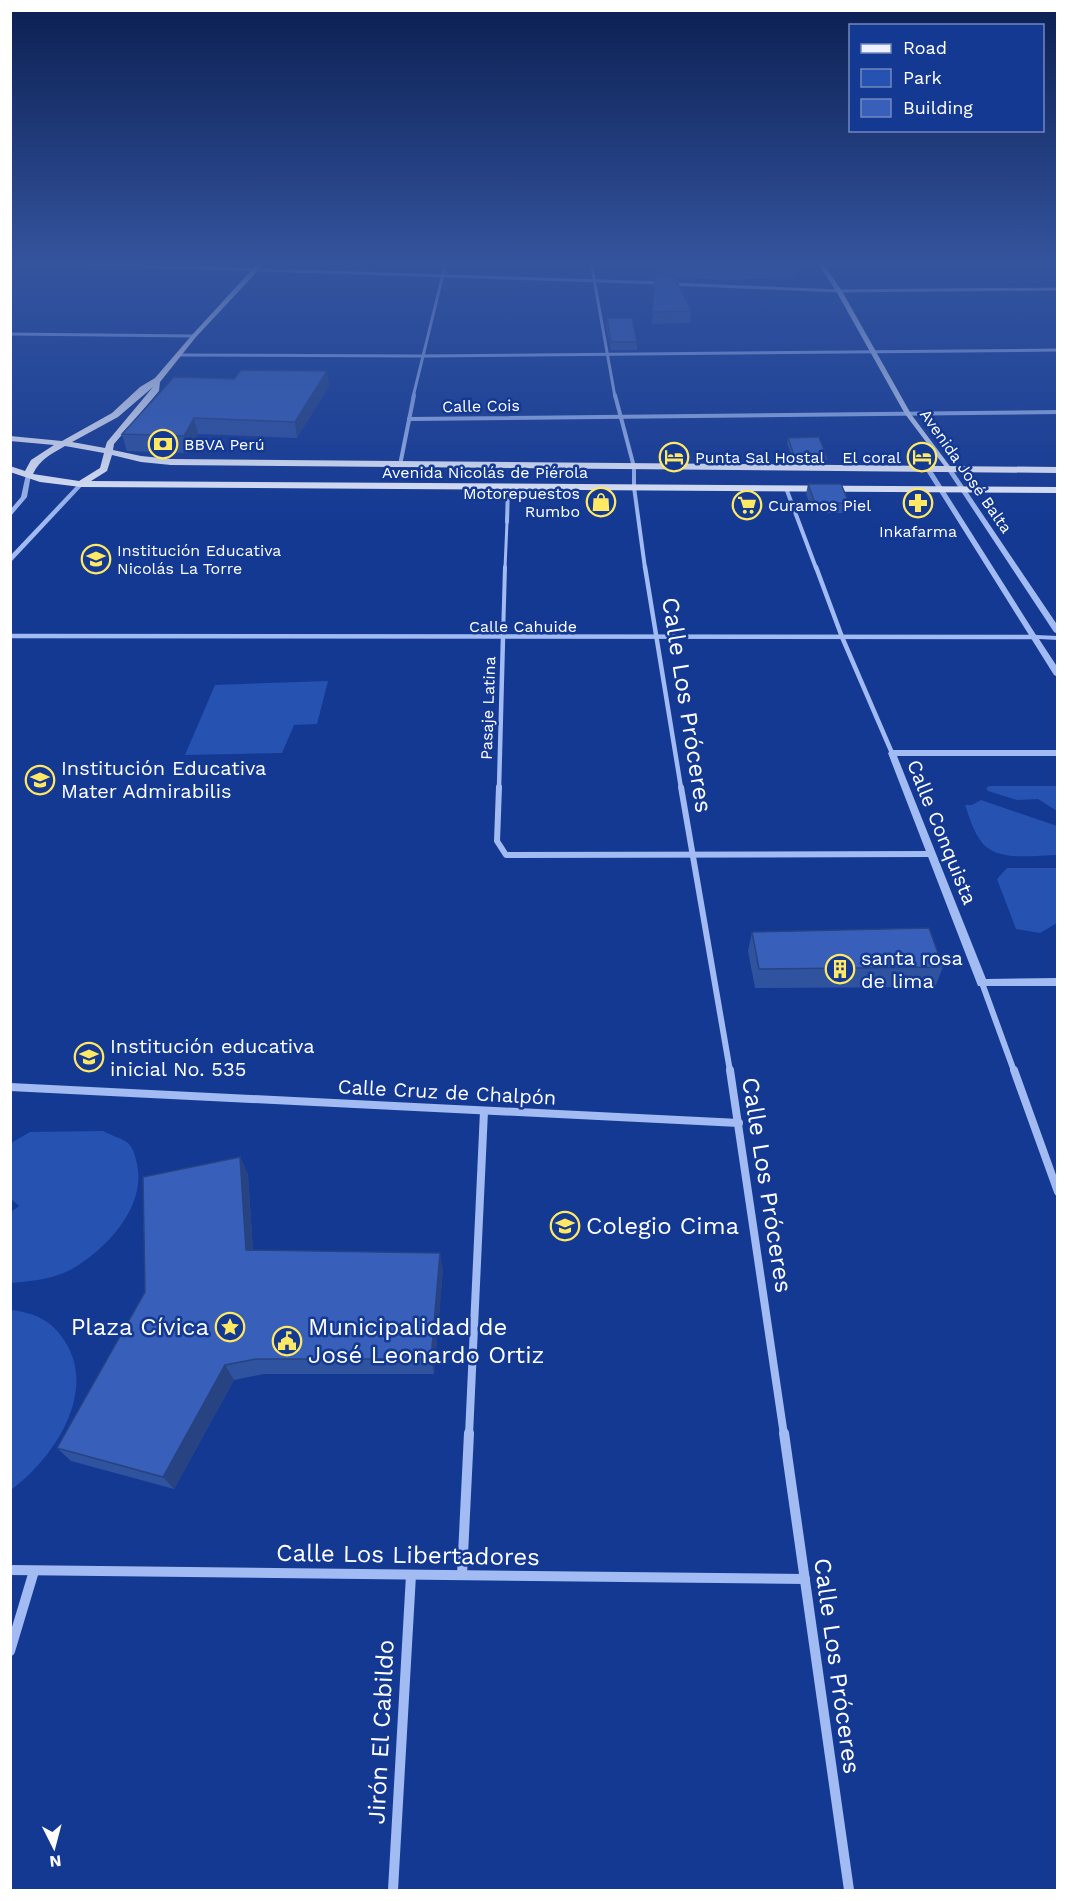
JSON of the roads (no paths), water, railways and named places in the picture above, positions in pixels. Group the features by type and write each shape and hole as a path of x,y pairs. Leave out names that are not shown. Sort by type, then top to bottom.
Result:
{"main road":[{"path":"28,475 34,462 42,455 115,415 142,389 158,380 183,351"},
{"name":"Avenida José Balta","path":"872,353 908,414 950,470"},
{"path":"81,484 104,469 107,453 118,434 156,389 158,380"},
{"name":"Avenida Nicolás de Piérola","path":"10,438 64,444 171,462 1058,470"},
{"name":"Avenida Nicolás de Piérola","path":"10,469 55,482 81,484 1058,490"}],"street":[{"path":"400,465 424,351"},
{"name":"Calle Los Próceres","path":"606,351 619,416 634,467 634,487 655,638 739,1123 849,1890"},
{"path":"180,355 423,356 1014,351"},
{"name":"Calle Cois","path":"409,419 1058,412"},
{"name":"Avenida José Balta","path":"928,470 1058,675"},
{"name":"Avenida José Balta","path":"950,470 1058,632"},
{"path":"10,515 24,497 28,475"},
{"path":"10,561 81,484"},
{"name":"Pasaje Latina","path":"508,487 497,841 506,855 692,855"},
{"name":"Calle Conquista","path":"786,488 842,638 891,753 982,983 1058,1192"},
{"name":"Calle Cahuide","path":"10,636 1036,637"},
{"path":"1036,637 1058,638"},
{"path":"891,753 1058,753"},
{"path":"692,855 932,855"},
{"path":"982,983 1058,982"},
{"name":"Calle Cruz de Chalpón","path":"10,1087 739,1123"},
{"path":"462,1575 483,1111"},
{"name":"Calle Los Libertadores","path":"10,1570 805,1579"},
{"path":"10,1651 34,1571"},
{"name":"Jirón El Cabildo","path":"393,1890 411,1575"}],"place":[{"name":"BBVA Perú","path":"163,444"},
{"name":"Punta Sal Hostal","path":"674,457"},
{"name":"El coral","path":"922,457"},
{"name":"Motorepuestos Rumbo","path":"601,502"},
{"name":"Inkafarma","path":"918,503"},
{"name":"Curamos Piel","path":"747,505"},
{"name":"Institución Educativa Nicolás La Torre","path":"96,559"},
{"name":"Institución Educativa Mater Admirabilis","path":"40,780"},
{"name":"santa rosa de lima","path":"840,969"},
{"name":"Institución educativa inicial No. 535","path":"89,1057"},
{"name":"Colegio Cima","path":"565,1226"},
{"name":"Plaza Cívica","path":"230,1327"},
{"name":"Municipalidad de José Leonardo Ortiz","path":"287,1341"}]}
